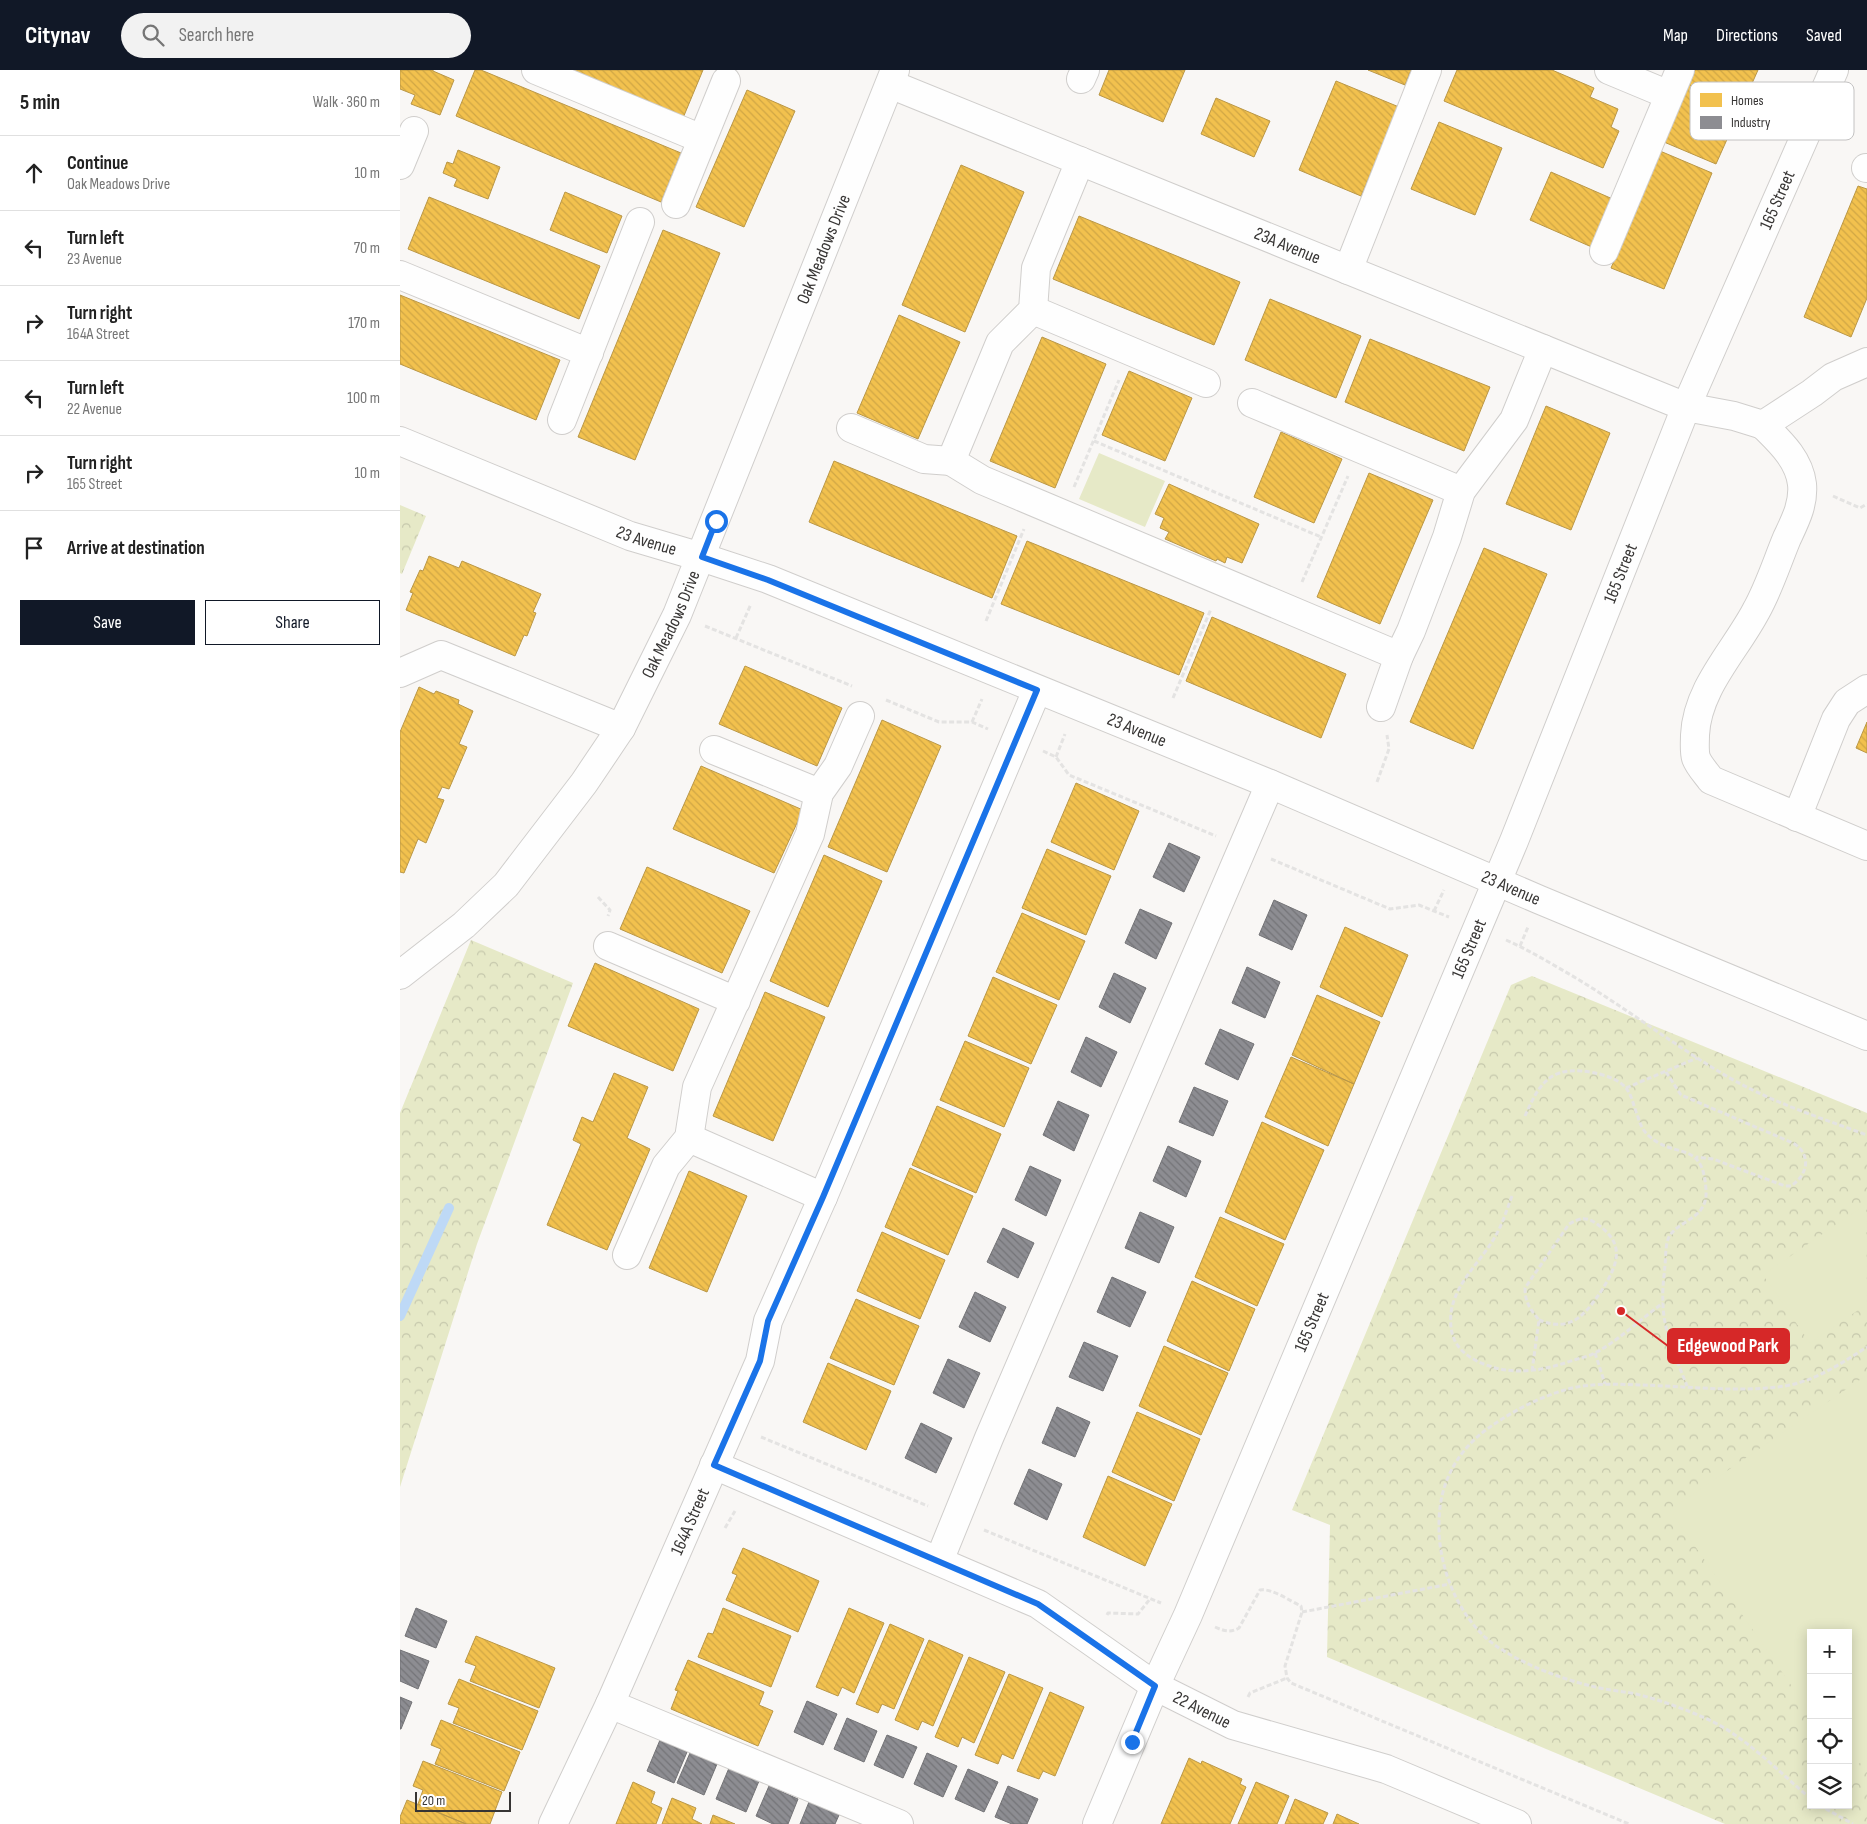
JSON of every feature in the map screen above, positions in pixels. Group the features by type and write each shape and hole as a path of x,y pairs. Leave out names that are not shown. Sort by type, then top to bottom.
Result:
{"street":[{"path":"536,70 702,139"},
{"path":"1348,270 1427,70"},
{"path":"1609,70 1670,96"},
{"path":"1604,251 1680,70"},
{"name":"165 Street","path":"1829,82 1834,70"},
{"name":"23A Avenue","path":"892,77 1080,161 1686,407 1734,416 1764,425"},
{"name":"Oak Meadows Drive","path":"400,975 464,925 506,885 584,783 621,728 678,615 892,77"},
{"path":"676,204 726,81"},
{"path":"400,165 414,131"},
{"name":"165 Street","path":"1097,1824 1155,1686 1192,1606 1496,882 1686,407 1803,140"},
{"path":"950,461 1000,343 1033,310 1036,268 1080,161"},
{"path":"562,420 640,222"},
{"path":"400,274 589,353"},
{"path":"1033,310 1206,383"},
{"path":"1381,707 1399,656 1411,631 1447,537 1461,491 1514,420 1543,348"},
{"path":"1867,362 1833,377 1764,425 1786,447 1797,467 1802,484 1801,505 1756,611 1708,687 1697,716 1694,748 1696,759 1711,780 1867,846"},
{"path":"1252,403 1461,491"},
{"path":"851,428 924,459 950,461 982,480 1399,656"},
{"name":"23 Avenue","path":"400,441 630,536 702,557 768,580 1270,784 1496,882 1867,1036"},
{"path":"400,673 441,655 621,728"},
{"path":"1797,816 1836,719 1847,702 1867,689"},
{"name":"164A Street","path":"553,1824 610,1704 760,1361 768,1321 823,1197 1037,690"},
{"path":"627,1254 666,1166 689,1138 697,1087 810,834 819,793 838,766 860,716"},
{"path":"714,750 819,793"},
{"path":"939,1561 989,1438 1270,784"},
{"path":"608,946 736,1001"},
{"path":"689,1138 823,1197"},
{"name":"22 Avenue","path":"714,1465 1038,1604 1155,1686 1234,1725 1386,1769 1517,1824"},
{"path":"610,1704 899,1824"}],"path":[{"path":"1063,514 1131,352"},
{"path":"1094,441 1322,537"},
{"path":"1290,611 1360,448"},
{"path":"986,621 1035,502"},
{"path":"1173,698 1222,582"},
{"path":"736,638 752,602"},
{"path":"697,622 861,689"},
{"path":"972,722 986,692"},
{"path":"878,697 939,722 972,722 990,729"},
{"path":"1377,782 1390,749 1381,707"},
{"path":"1056,757 1068,726"},
{"path":"1434,911 1446,885"},
{"path":"1520,946 1530,922"},
{"path":"1499,938 1520,946 1584,982 1698,1058 1749,1088 1782,1103 1867,1134"},
{"path":"1626,1088 1698,1058"},
{"path":"1525,1116 1537,1090 1553,1075 1574,1070 1595,1072 1611,1078 1626,1088 1642,1127 1647,1135 1656,1141 1696,1157 1714,1159 1785,1186 1791,1186 1796,1183 1804,1171 1806,1163 1803,1150 1793,1143 1681,1095 1666,1072"},
{"path":"1687,1386 1666,1327 1662,1303 1666,1249 1669,1237 1697,1215 1706,1198 1702,1169 1696,1157"},
{"path":"1512,1196 1496,1236 1457,1292 1451,1312 1451,1330 1456,1346 1468,1356 1490,1368 1519,1372 1562,1364 1595,1353 1662,1303"},
{"path":"1532,1371 1539,1320 1528,1306 1525,1298 1525,1288 1568,1224 1579,1218 1589,1218 1608,1232 1613,1240 1616,1258 1612,1274 1588,1311 1579,1318 1562,1324 1539,1320"},
{"path":"1807,1796 1729,1730 1709,1720 1685,1710 1636,1695 1590,1686 1546,1671 1512,1655 1486,1638 1470,1620 1450,1584 1439,1535 1439,1505 1445,1481 1457,1460 1477,1436 1526,1405 1569,1388 1605,1384 1748,1388 1787,1385 1814,1377 1867,1347"},
{"path":"1595,1353 1605,1384"},
{"path":"725,1528 735,1511"},
{"path":"1302,1612 1450,1584"},
{"path":"1211,1625 1224,1631 1234,1631 1239,1628 1255,1595 1260,1590 1265,1589 1300,1606 1302,1612 1285,1666 1287,1678 1298,1687 1628,1824"},
{"path":"1103,1620 1108,1614 1138,1614 1150,1599"},
{"path":"1245,1701 1250,1694 1287,1678"},
{"path":"1825,1809 1853,1824"}],"green space":[{"path":"1099,453 1165,481 1145,527 1079,499"},
{"path":"400,505 426,516 402,574 400,573"},
{"path":"471,940 573,983 477,1244 400,1487 400,1113"},
{"path":"1532,976 1867,1113 1867,1824 1725,1824 1327,1657 1330,1525 1292,1510 1511,985"},
{"path":"1866,1204 1867,1304 1810,1343 1763,1275"},
{"path":"1867,1375 1867,1758 1852,1769 1852,1629 1807,1629 1807,1708 1670,1510"}],"building: Homes":[{"path":"400,70 433,70 454,80 440,115 411,104 415,95 400,89"},
{"path":"475,70 481,70 681,153 661,202 456,116"},
{"path":"568,70 703,70 683,118"},
{"path":"1109,70 1185,70 1163,122 1099,95"},
{"path":"1368,70 1411,70 1405,85"},
{"path":"1457,70 1552,70 1594,88 1590,97 1618,109 1611,127 1619,131 1603,168 1444,101"},
{"path":"1695,70 1758,70 1753,82 1690,82 1690,140 1727,140 1716,164 1664,142"},
{"path":"1336,81 1399,107 1361,196 1299,170"},
{"path":"747,90 795,111 744,227 696,207"},
{"path":"1216,98 1270,121 1254,157 1201,134"},
{"path":"1439,122 1502,148 1475,215 1411,189"},
{"path":"458,150 500,167 488,199 454,186 457,179 443,173 447,162 453,164"},
{"path":"1660,151 1712,173 1664,289 1611,268"},
{"path":"961,165 1024,192 965,332 902,305"},
{"path":"1551,172 1615,200 1594,248 1530,220"},
{"path":"1858,186 1867,189 1867,298 1851,337 1804,317"},
{"path":"565,192 622,216 607,253 550,230"},
{"path":"429,197 600,266 579,319 408,249"},
{"path":"1079,216 1240,282 1214,345 1053,279"},
{"path":"663,230 720,253 635,460 578,437"},
{"path":"400,295 560,360 536,420 400,364"},
{"path":"1270,299 1361,336 1336,398 1245,360"},
{"path":"899,315 960,342 918,439 857,413"},
{"path":"1042,337 1106,364 1055,488 990,461"},
{"path":"1370,339 1490,387 1464,451 1345,402"},
{"path":"1129,371 1192,398 1165,461 1102,435"},
{"path":"1546,406 1610,433 1571,530 1506,504"},
{"path":"1281,432 1342,459 1314,523 1254,497"},
{"path":"834,461 1017,536 992,598 809,522"},
{"path":"1369,473 1433,500 1380,624 1317,597"},
{"path":"1169,484 1259,524 1242,563 1227,557 1225,563 1217,559 1216,561 1165,539 1169,532 1160,528 1164,518 1155,514"},
{"path":"1027,541 1204,613 1179,675 1001,604"},
{"path":"1484,548 1547,574 1473,749 1410,722"},
{"path":"429,556 459,568 462,561 541,594 533,612 536,613 527,636 524,635 515,656 406,610 413,593 410,592 420,570 423,571"},
{"path":"1212,617 1346,674 1321,738 1186,681"},
{"path":"745,666 842,708 817,766 719,724"},
{"path":"419,687 434,694 436,691 459,700 458,704 473,711 459,744 467,747 449,789 442,787 437,798 444,800 426,843 418,839 404,873 400,872 400,732"},
{"path":"882,720 941,746 887,872 828,847"},
{"path":"1867,722 1867,753 1856,748"},
{"path":"701,766 803,810 774,873 673,829"},
{"path":"1076,783 1139,811 1114,870 1051,842"},
{"path":"1047,849 1111,876 1086,935 1022,908"},
{"path":"824,855 882,881 828,1007 770,981"},
{"path":"647,867 750,911 722,973 620,929"},
{"path":"1022,913 1085,941 1059,1000 996,972"},
{"path":"1345,927 1408,955 1382,1017 1320,987"},
{"path":"595,963 699,1009 673,1071 568,1026"},
{"path":"993,977 1057,1005 1031,1064 968,1036"},
{"path":"765,992 825,1017 773,1141 713,1116"},
{"path":"1317,995 1380,1022 1354,1084 1292,1055"},
{"path":"965,1041 1029,1068 1004,1127 940,1100"},
{"path":"1291,1057 1354,1084 1328,1146 1265,1117"},
{"path":"614,1073 648,1087 627,1138 650,1149 607,1250 547,1225 581,1144 573,1140 582,1117 593,1122"},
{"path":"937,1106 1001,1134 976,1193 912,1165"},
{"path":"1262,1122 1324,1150 1285,1240 1225,1212"},
{"path":"910,1168 973,1196 948,1255 885,1227"},
{"path":"689,1171 747,1196 707,1292 649,1268"},
{"path":"1220,1217 1284,1244 1257,1306 1195,1277"},
{"path":"882,1232 945,1260 920,1319 857,1291"},
{"path":"1192,1281 1255,1309 1229,1371 1167,1341"},
{"path":"856,1299 919,1326 894,1385 830,1358"},
{"path":"1164,1346 1228,1373 1201,1435 1139,1406"},
{"path":"828,1363 891,1391 866,1450 803,1422"},
{"path":"1137,1412 1200,1439 1174,1501 1112,1472"},
{"path":"1108,1476 1172,1504 1145,1566 1083,1537"},
{"path":"743,1548 819,1581 798,1632 726,1600 737,1575 732,1573"},
{"path":"723,1608 791,1636 771,1687 698,1657 708,1633 713,1634"},
{"path":"849,1608 884,1623 854,1693 842,1687 838,1696 816,1687"},
{"path":"890,1624 924,1639 894,1709 882,1704 878,1713 856,1704"},
{"path":"476,1636 555,1668 539,1708 470,1681 476,1666 465,1662"},
{"path":"929,1640 963,1655 933,1726 922,1721 918,1730 895,1720"},
{"path":"969,1657 1005,1672 974,1743 962,1737 958,1747 935,1737"},
{"path":"688,1660 764,1692 759,1705 773,1711 758,1746 671,1709 678,1691 675,1690"},
{"path":"1009,1674 1043,1688 1013,1759 1002,1754 998,1764 975,1755"},
{"path":"459,1679 538,1711 522,1750 453,1723 459,1708 448,1704"},
{"path":"1050,1692 1084,1707 1055,1776 1043,1771 1039,1779 1017,1771"},
{"path":"441,1720 520,1752 504,1791 435,1764 441,1749 431,1745"},
{"path":"1189,1758 1201,1764 1202,1761 1242,1779 1240,1784 1246,1787 1230,1824 1161,1824"},
{"path":"423,1761 502,1792 490,1824 466,1824 418,1804 423,1790 413,1786"},
{"path":"633,1782 655,1792 651,1803 662,1808 656,1824 616,1824"},
{"path":"1256,1782 1289,1796 1277,1824 1238,1824"},
{"path":"672,1798 696,1808 692,1819 702,1824 662,1824"},
{"path":"1295,1799 1328,1813 1323,1824 1285,1824"},
{"path":"407,1800 466,1824 400,1824 400,1817"},
{"path":"1337,1814 1359,1824 1333,1824"},
{"path":"713,1815 735,1824 710,1824"}],"building: Industry":[{"path":"1169,843 1200,857 1184,892 1153,877"},
{"path":"1274,900 1307,915 1292,950 1259,935"},
{"path":"1140,909 1172,923 1156,959 1125,943"},
{"path":"1247,967 1280,982 1265,1018 1232,1003"},
{"path":"1114,973 1146,988 1130,1023 1099,1007"},
{"path":"1220,1029 1254,1044 1238,1080 1205,1064"},
{"path":"1086,1037 1117,1052 1101,1087 1071,1072"},
{"path":"1194,1087 1228,1101 1213,1136 1179,1122"},
{"path":"1058,1101 1089,1115 1074,1151 1043,1135"},
{"path":"1168,1146 1201,1161 1186,1197 1153,1181"},
{"path":"1030,1166 1061,1180 1046,1216 1015,1200"},
{"path":"1140,1212 1174,1227 1159,1263 1125,1248"},
{"path":"1003,1228 1034,1243 1018,1278 987,1262"},
{"path":"1112,1277 1146,1292 1130,1327 1097,1312"},
{"path":"975,1292 1006,1307 990,1342 959,1327"},
{"path":"1084,1342 1118,1356 1103,1391 1069,1377"},
{"path":"948,1359 980,1373 964,1408 933,1393"},
{"path":"1057,1407 1090,1422 1075,1457 1042,1443"},
{"path":"921,1423 952,1438 936,1473 905,1458"},
{"path":"1029,1469 1062,1484 1047,1520 1014,1504"},
{"path":"416,1608 447,1621 436,1648 405,1636"},
{"path":"400,1650 429,1661 418,1689 400,1681"},
{"path":"400,1697 412,1702 401,1729 400,1729"},
{"path":"807,1701 837,1714 823,1745 794,1732"},
{"path":"847,1718 877,1731 864,1762 834,1749"},
{"path":"887,1735 917,1747 903,1778 874,1765"},
{"path":"660,1740 687,1752 674,1783 647,1771"},
{"path":"690,1753 717,1764 704,1795 677,1783"},
{"path":"927,1753 957,1766 943,1797 914,1784"},
{"path":"729,1768 759,1781 746,1812 716,1799"},
{"path":"968,1769 998,1782 984,1812 955,1799"},
{"path":"769,1786 798,1799 788,1824 773,1824 756,1816"},
{"path":"1008,1786 1038,1799 1027,1824 1012,1824 995,1817"},
{"path":"809,1802 839,1815 835,1824 800,1824"}],"waterway":[{"path":"400,1316 449,1208"}],"place":[{"name":"Edgewood Park","path":"1621,1311"}],"route":[{"path":"716,521 702,557 768,580 1037,690 823,1197 768,1321 760,1361 714,1465 1038,1604 1155,1686 1132,1742"}]}
